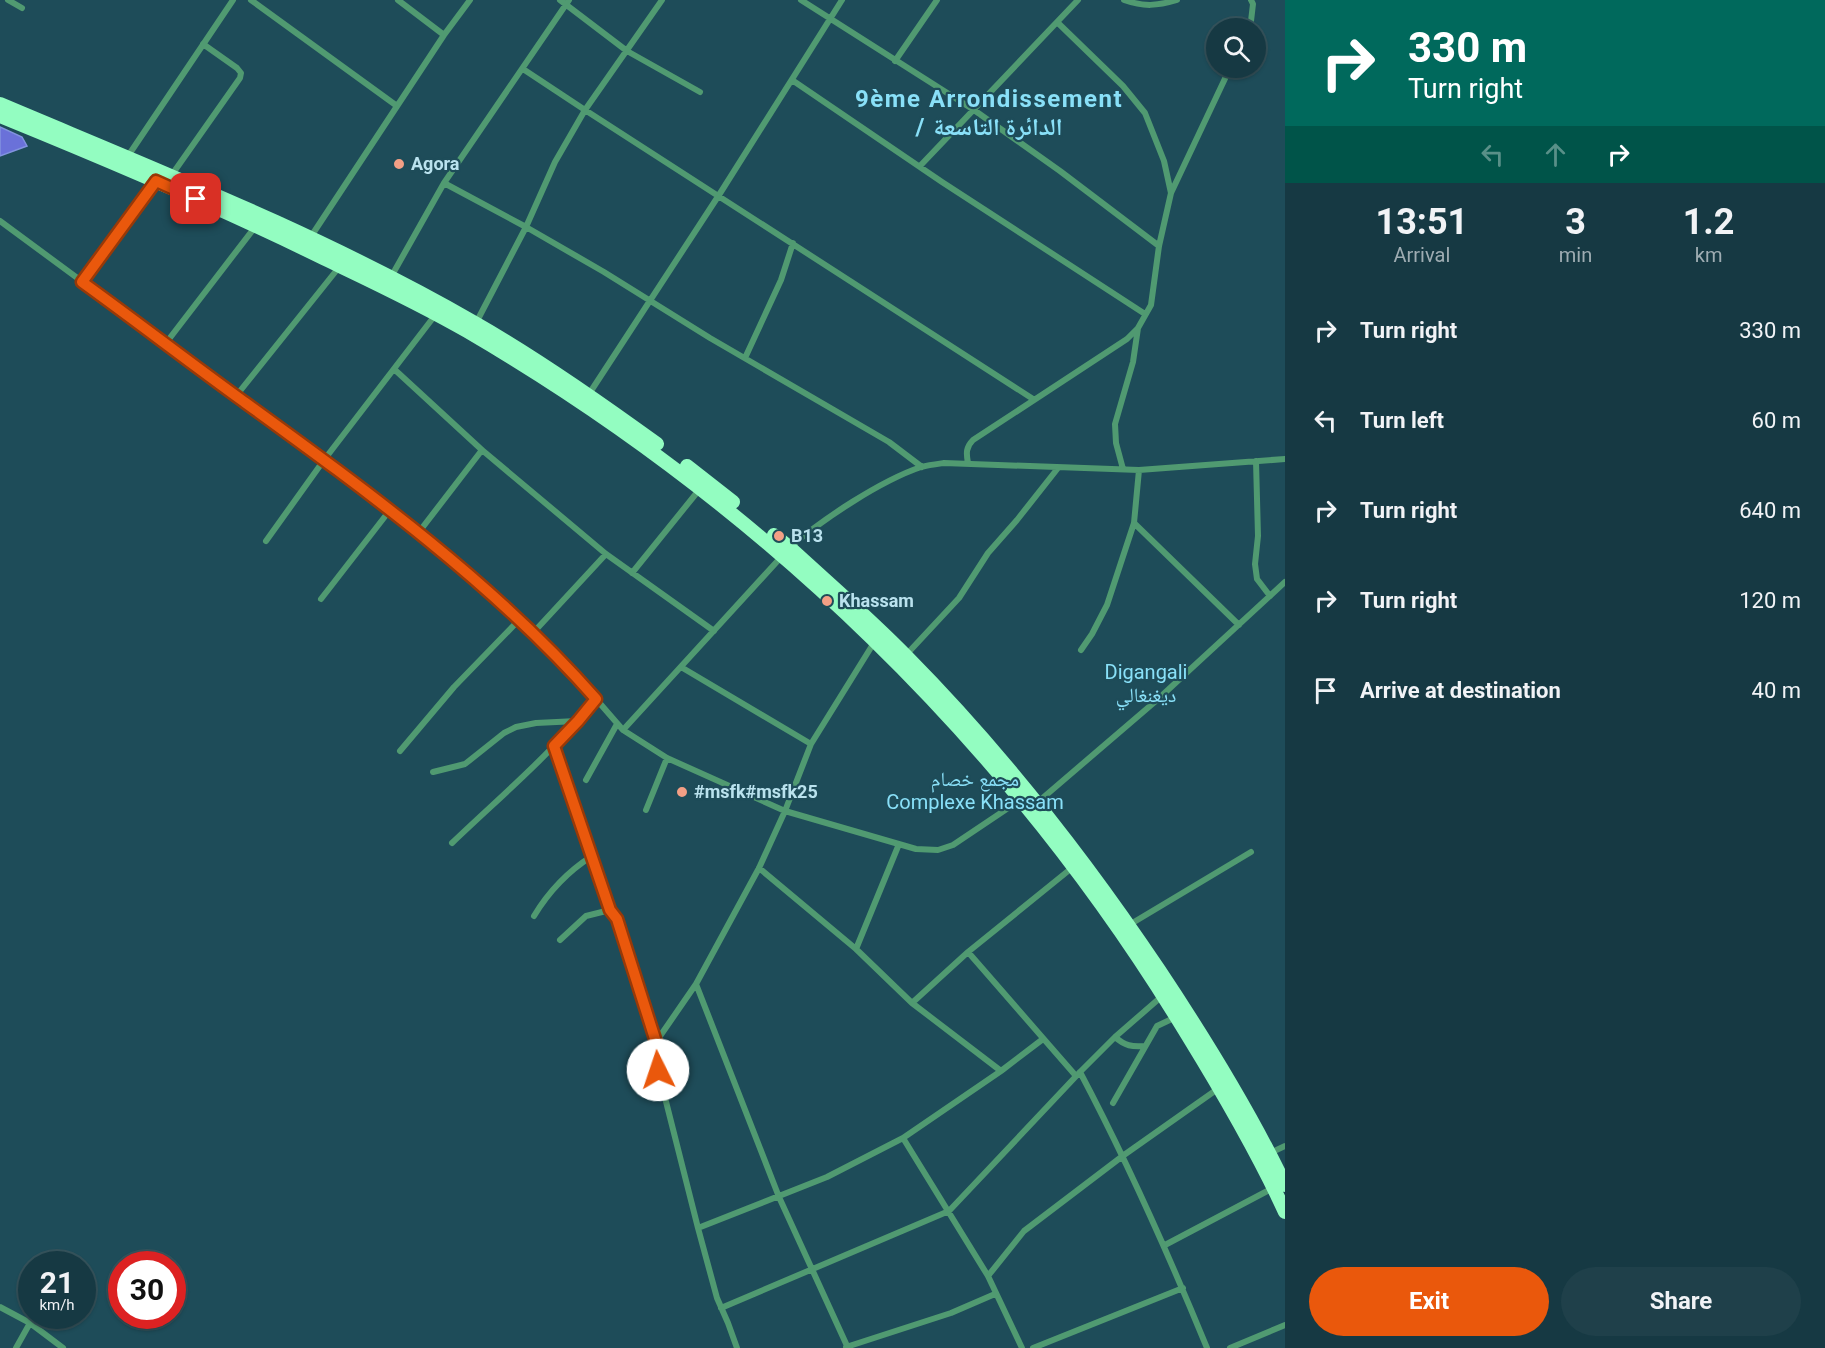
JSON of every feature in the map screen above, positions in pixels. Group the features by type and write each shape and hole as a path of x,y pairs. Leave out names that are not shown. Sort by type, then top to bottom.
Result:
{"highway":[{"path":"0,104 17,117 310,238 391,278 476,324 589,395 706,480 905,655 967,721 1037,803 1099,882 1200,1030 1269,1153 1285,1212"},
{"path":"0,116 17,117"},
{"path":"163,177 436,314 497,349 593,411 669,464 786,551 959,727 1074,867 1110,914 1164,995 1279,1186"}],"street":[{"path":"8,0 22,8"},
{"path":"124,162 233,0"},
{"path":"251,0 397,106"},
{"path":"398,0 444,35"},
{"path":"310,238 444,35 470,0"},
{"path":"476,324 526,227 555,162 585,110 662,0"},
{"path":"801,0 974,110 1159,246"},
{"path":"589,395 842,0"},
{"path":"895,61 937,0"},
{"path":"920,166 1078,0"},
{"path":"1124,0 1138,5 1154,6 1177,0"},
{"path":"1251,0 1253,4 1251,18"},
{"path":"391,278 444,183 523,69 565,1 627,51 700,92"},
{"path":"1057,22 1123,86 1145,113 1164,161 1171,193"},
{"path":"82,282 240,78 241,73 237,68 203,44"},
{"path":"523,69 1034,399"},
{"path":"1123,469 1116,443 1115,424 1133,363 1138,328 1150,304 1159,246 1171,193 1225,78"},
{"path":"792,80 1145,314"},
{"path":"444,183 526,227 651,300 889,442 922,467"},
{"path":"0,221 419,532 519,620 570,669 623,730 667,758 785,811 916,849 938,850 953,845 1020,800"},
{"path":"166,343 256,225"},
{"path":"745,358 781,280 793,243"},
{"path":"236,396 340,266"},
{"path":"266,541 324,460 436,314"},
{"path":"968,463 968,445 973,440 1113,349 1138,328"},
{"path":"394,369 482,450 606,554 714,631"},
{"path":"419,532 482,450"},
{"path":"623,730 786,551 819,525 874,490 922,467 945,463 968,463 1139,470 1285,459"},
{"path":"1256,461 1258,536 1255,564 1257,579 1270,596"},
{"path":"905,655 959,598 988,554 1058,468"},
{"path":"1081,650 1107,605 1134,523 1139,470"},
{"path":"632,573 700,488"},
{"path":"321,600 390,510"},
{"path":"1134,523 1239,625"},
{"path":"532,634 606,554"},
{"path":"1037,803 1157,700 1285,582"},
{"path":"400,751 454,687 519,620"},
{"path":"656,1042 696,984 759,868 785,811 811,744 875,640"},
{"path":"681,667 811,744"},
{"path":"452,843 554,746 596,699"},
{"path":"434,772 465,764 504,733 516,727 536,723 578,721"},
{"path":"586,780 617,724"},
{"path":"554,746 610,910 617,919 656,1042 658,1070 698,1228 717,1298 736,1348"},
{"path":"646,810 667,758"},
{"path":"856,949 898,844"},
{"path":"1129,925 1251,852"},
{"path":"534,916 543,900 572,868 591,856"},
{"path":"912,1003 968,952 1074,867"},
{"path":"759,868 856,949 912,1003 1001,1071"},
{"path":"560,940 586,916 610,910"},
{"path":"968,952 1043,1039 1078,1074 1124,1155 1165,1245 1207,1348"},
{"path":"696,984 778,1197 846,1348 951,1313 995,1294"},
{"path":"721,1308 949,1210 1115,1037 1164,995"},
{"path":"1113,1103 1157,1026 1177,1017"},
{"path":"1115,1037 1122,1044 1133,1047 1145,1046"},
{"path":"698,1228 827,1178 903,1138 1001,1071 1043,1039"},
{"path":"988,1276 1024,1231 1124,1155 1220,1088"},
{"path":"903,1138 988,1276 1022,1348"},
{"path":"1269,1153 1285,1146"},
{"path":"1165,1245 1279,1186"},
{"path":"1033,1348 1183,1288"},
{"path":"0,1306 18,1316"},
{"path":"1230,1348 1285,1325"},
{"path":"16,1348 27,1329"},
{"path":"38,1329 63,1348"}],"shaded area":[{"path":"0,127 22,137 27,146 0,156"}],"place":[{"name":"Agora","path":"399,164"},
{"name":"B13","path":"779,536"},
{"name":"Khassam","path":"827,601"},
{"name":"#msfk#msfk25","path":"682,792"}],"district":[{"name":"9ème Arrondissement / الدائرة التاسعة","path":"989,113"},
{"name":"Digangali ديغنغالي","path":"1146,684"},
{"name":"مجمع خصام Complexe Khassam","path":"975,790"}],"route":[{"path":"196,199 156,181 82,282 419,532 519,620 570,669 596,699 554,746 610,910 617,919 656,1042 658,1070"}]}
